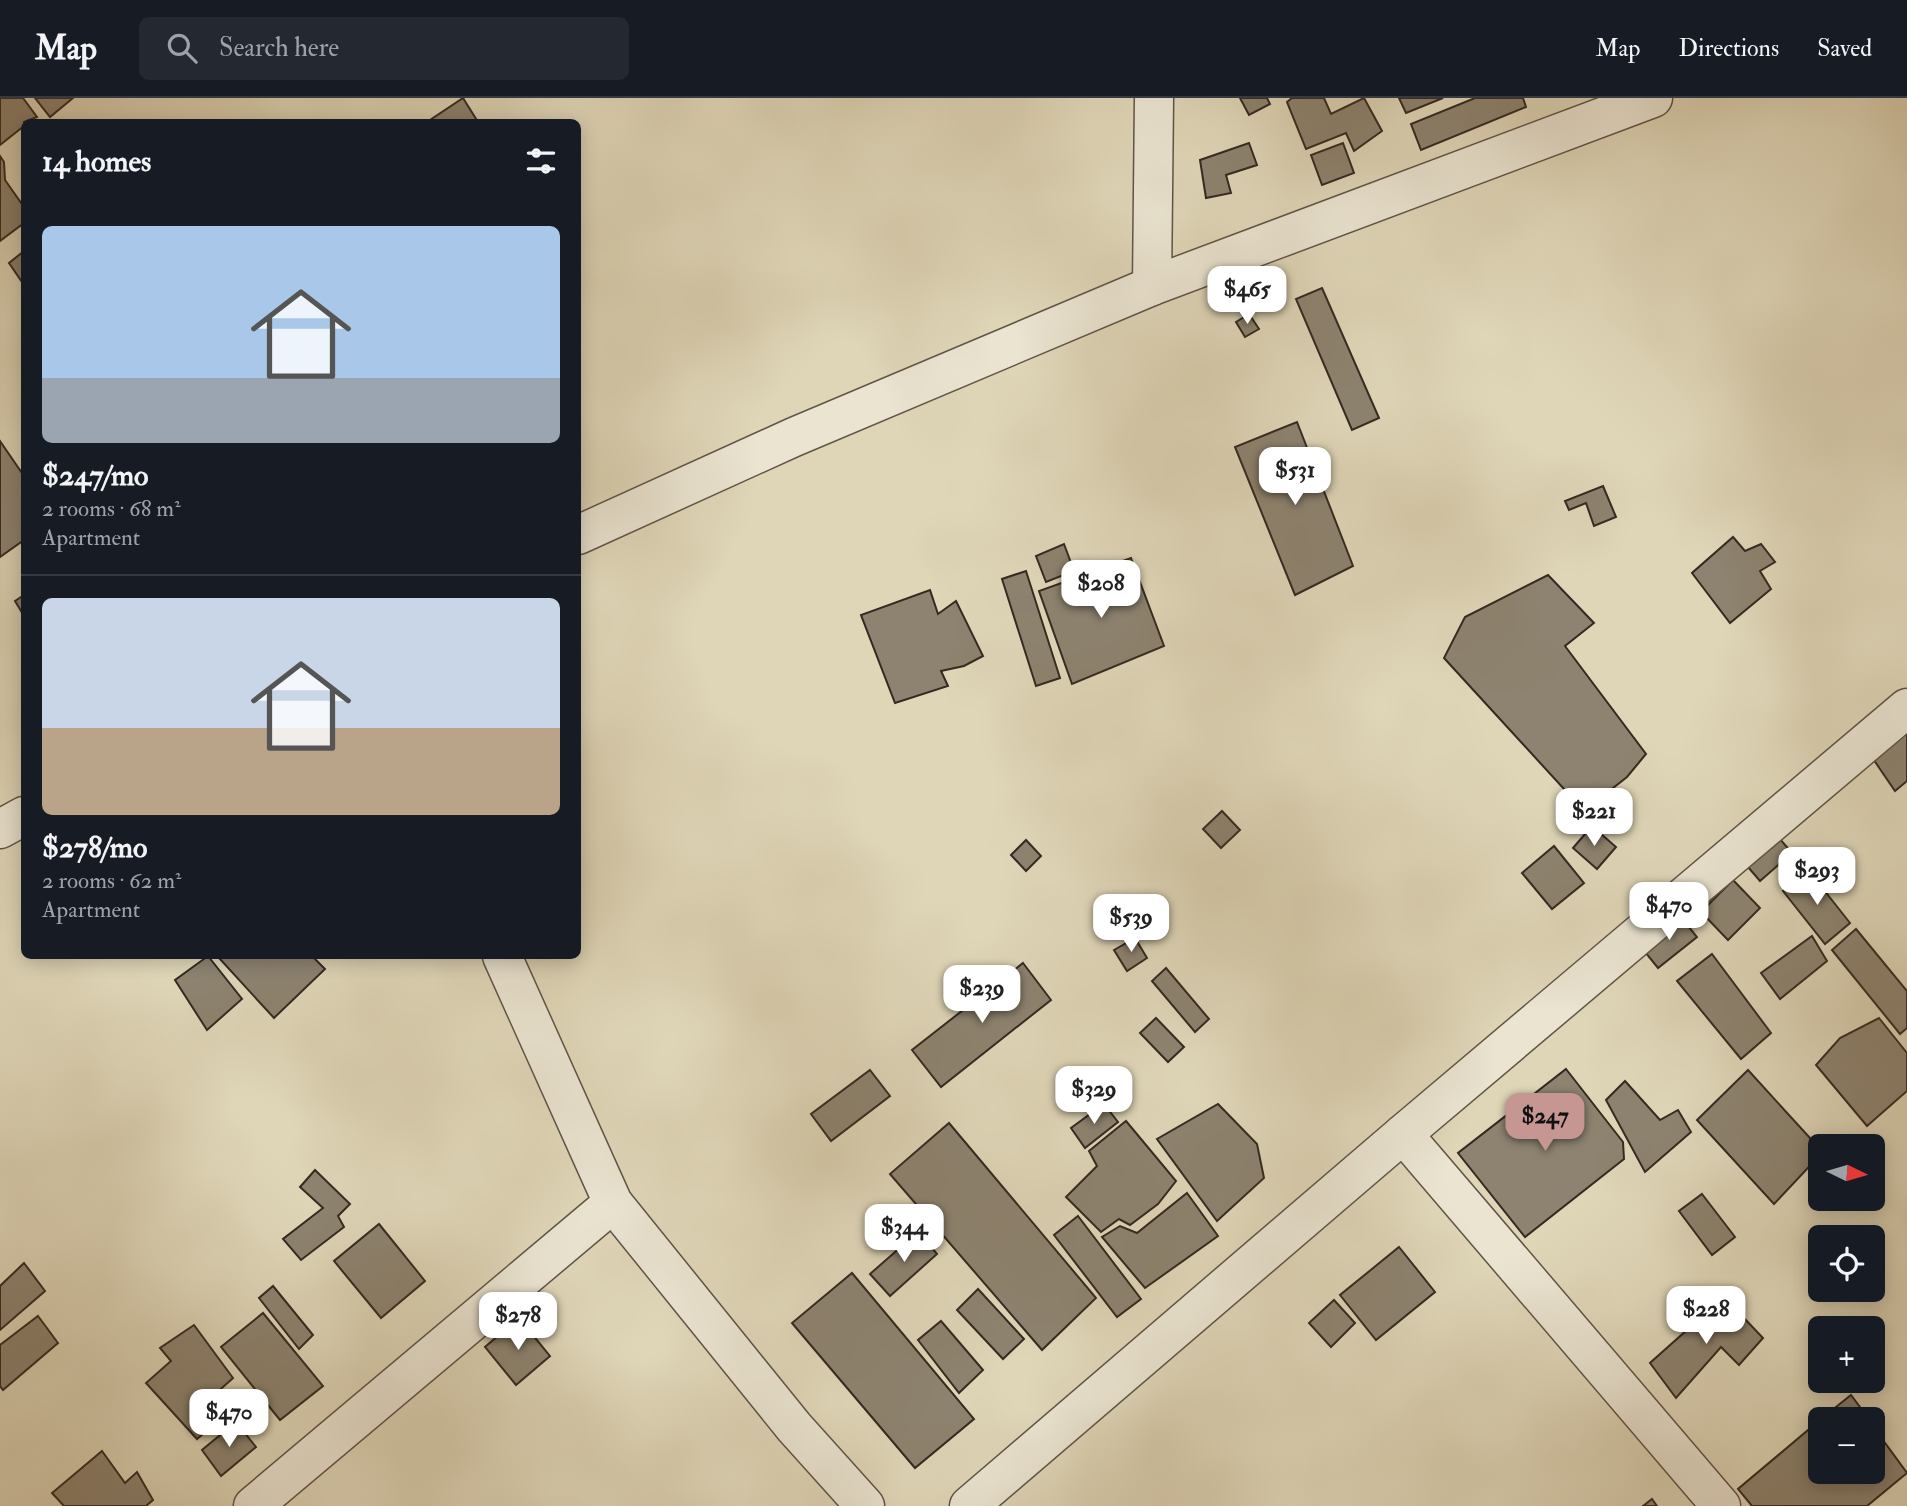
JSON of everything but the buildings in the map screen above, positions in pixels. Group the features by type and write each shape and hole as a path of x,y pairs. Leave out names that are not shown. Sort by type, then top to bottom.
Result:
{"street":[{"path":"1152,286 1154,98"},
{"path":"581,535 806,432 1152,286 1653,98"},
{"path":"970,1506 1403,1133 1907,708"},
{"path":"0,830 21,818"},
{"path":"503,959 613,1203 794,1427 865,1506"},
{"path":"1403,1133 1721,1506"},
{"path":"253,1506 613,1203"}]}
